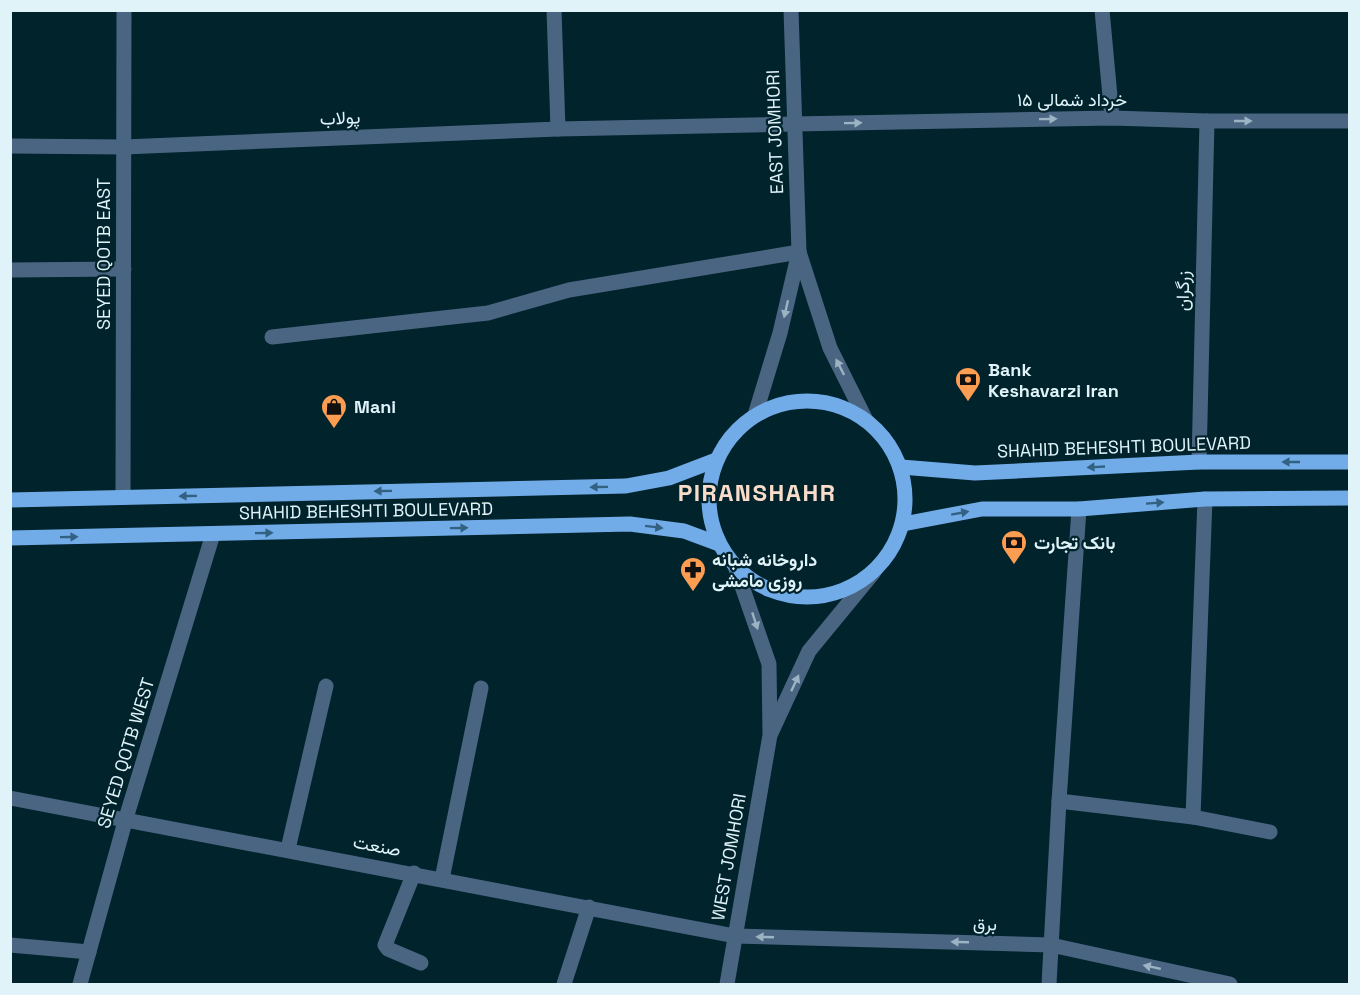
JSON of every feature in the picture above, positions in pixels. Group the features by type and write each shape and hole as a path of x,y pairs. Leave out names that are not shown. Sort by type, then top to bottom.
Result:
{"main road":[{"path":"811,400 840,405 866,420 887,441 901,467 906,495 903,524 892,550 874,572 853,586 829,595 804,598 779,594 755,583 735,567 719,544 710,517 709,488 716,460 732,434 755,415 782,403 811,400"},
{"name":"SHAHID BEHESHTI BOULEVARD","path":"10,500 626,486 669,478 716,460"},
{"name":"SHAHID BEHESHTI BOULEVARD","path":"901,467 975,472 1199,462 1350,462"},
{"path":"903,524 982,509 1078,508 1205,499 1350,498"},
{"name":"SHAHID BEHESHTI BOULEVARD","path":"10,538 630,524 684,531 719,544"}],"street":[{"name":"SEYED QOTB EAST","path":"123,497 124,10"},
{"path":"554,10 558,129"},
{"name":"EAST JOMHORI","path":"792,10 799,252"},
{"path":"1102,10 1112,118"},
{"name":"۱۵ خرداد شمالی","path":"558,129 1112,118 1207,121 1350,121"},
{"name":"زرگران","path":"1199,462 1207,121"},
{"name":"پولاب","path":"10,146 124,147 558,129"},
{"path":"272,338 488,312 569,290 799,252"},
{"path":"755,415 780,333 799,252"},
{"path":"799,252 830,348 866,420"},
{"path":"10,270 124,269"},
{"path":"1192,817 1205,499"},
{"path":"1049,984 1078,508"},
{"name":"SEYED QOTB WEST","path":"80,984 126,818 213,534"},
{"path":"735,567 769,664 770,735"},
{"path":"770,735 810,651 874,572"},
{"path":"288,849 326,686"},
{"path":"442,879 481,688"},
{"name":"WEST JOMHORI","path":"727,984 770,735"},
{"name":"صنعت","path":"10,798 126,818 735,936"},
{"path":"1059,801 1192,817 1270,831"},
{"path":"414,873 385,945 388,950 421,963"},
{"path":"564,984 589,907"},
{"name":"برق","path":"735,936 1051,945 1230,984"},
{"path":"10,945 89,952"}],"place":[{"name":"Bank Keshavarzi Iran","path":"968,403"},
{"name":"Mani","path":"334,430"},
{"name":"بانک تجارت","path":"1014,566"},
{"name":"داروخانه شبانه روزی مامشی","path":"693,593"}],"district":[{"name":"PIRANSHAHR","path":"757,493"}]}
